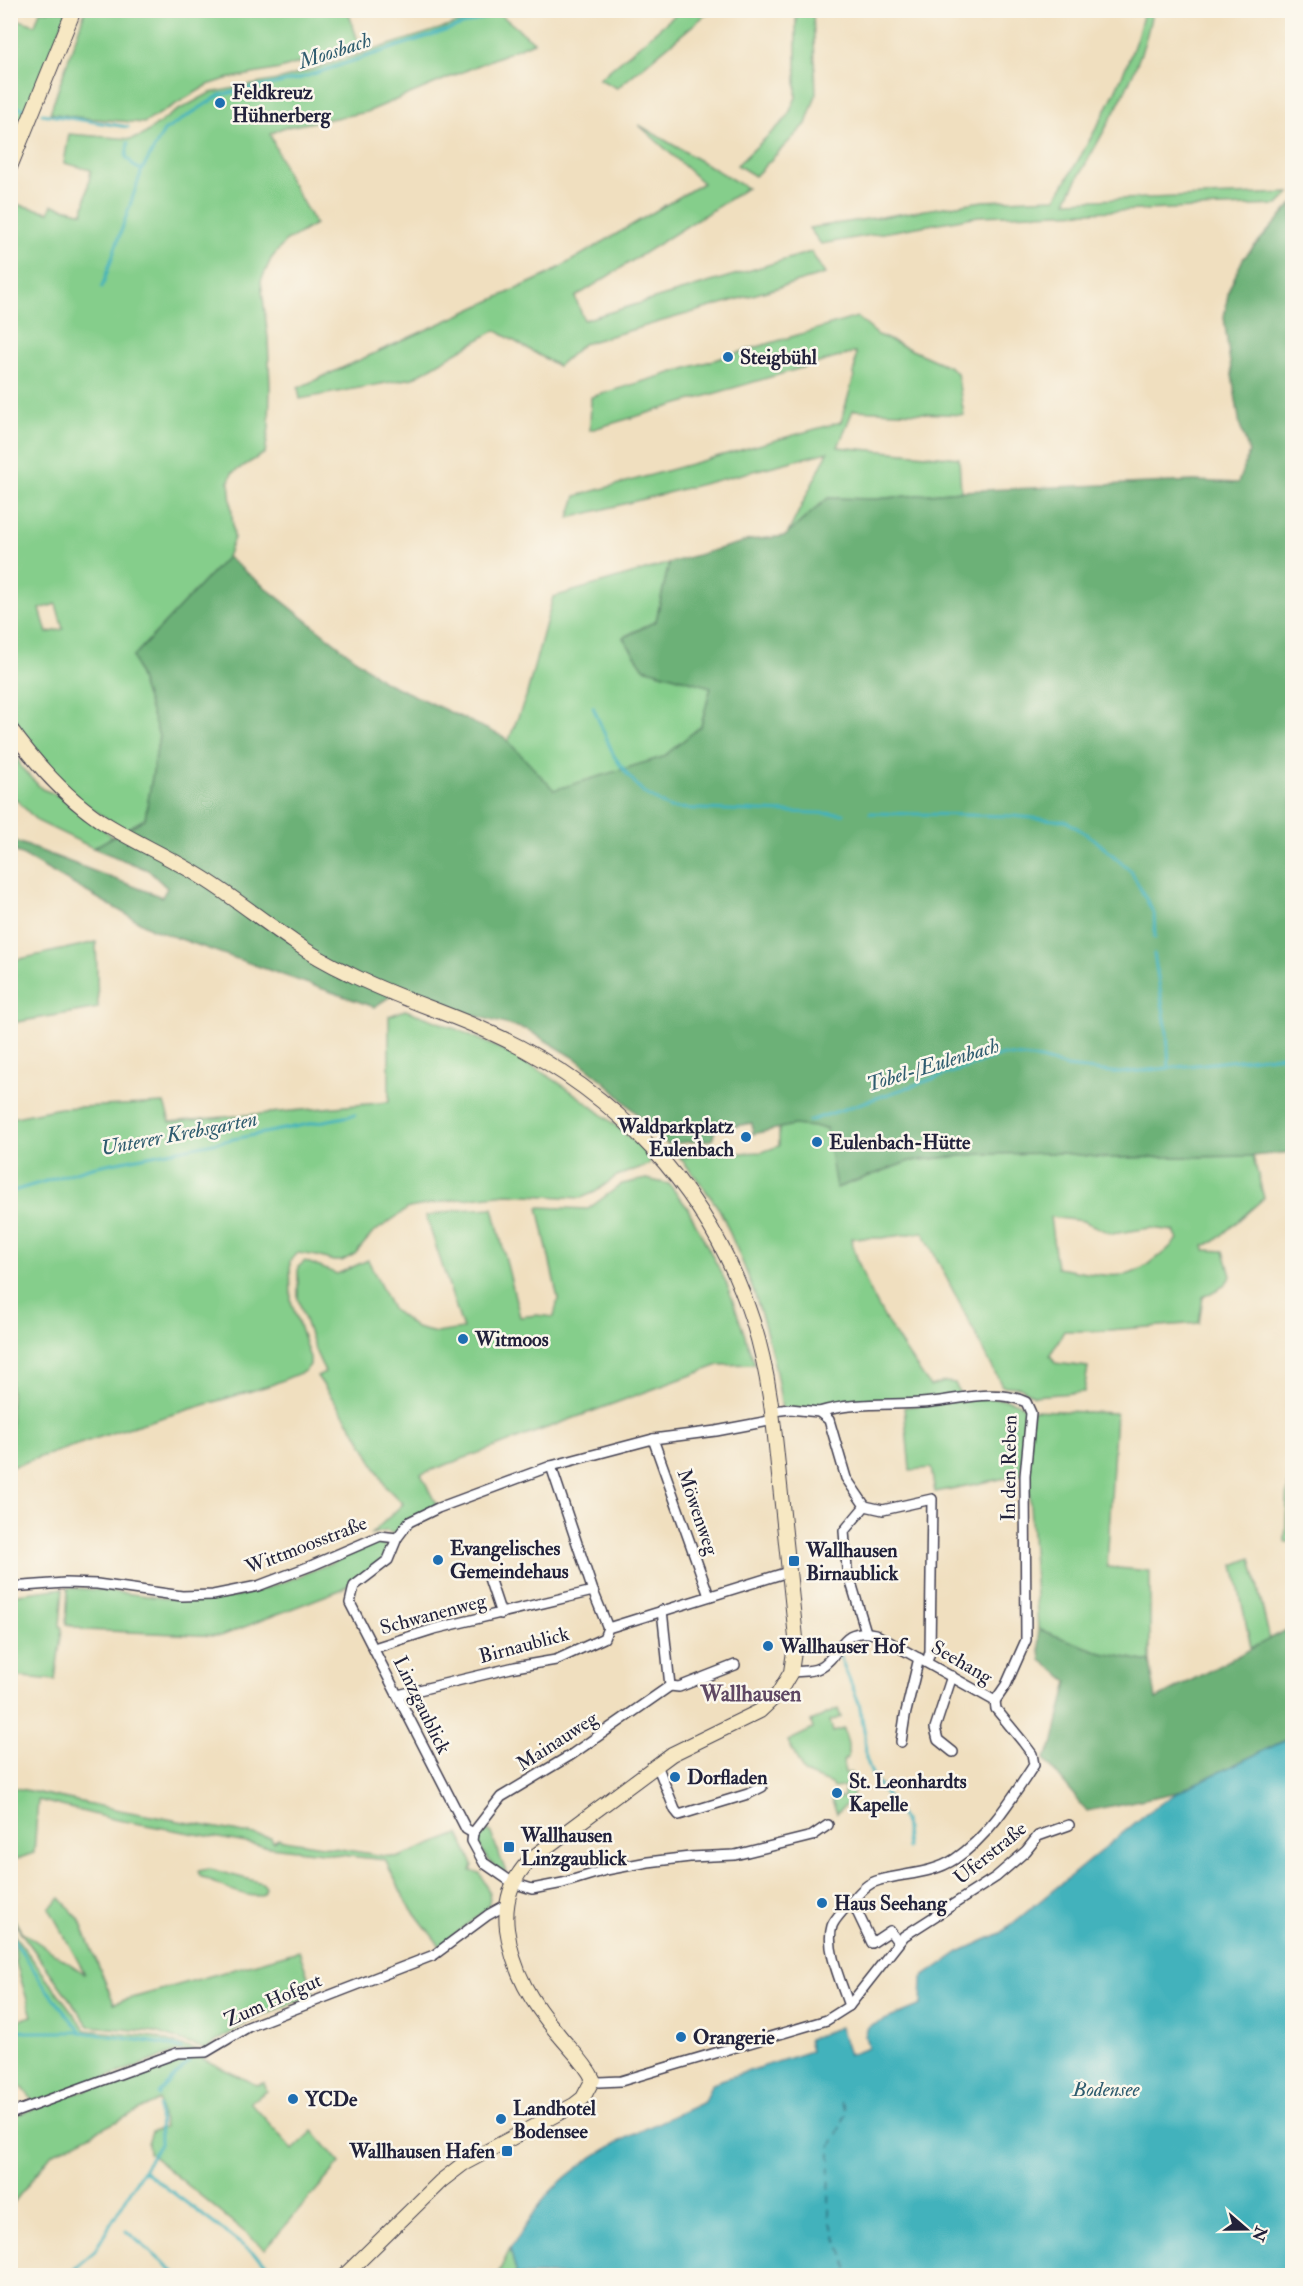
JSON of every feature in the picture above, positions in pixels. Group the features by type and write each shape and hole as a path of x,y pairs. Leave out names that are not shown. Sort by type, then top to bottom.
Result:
{"main road":[{"path":"10,167 74,10"},
{"path":"10,728 48,777 79,805 102,821 204,878 297,945 351,975 393,994 490,1032 548,1062 595,1094 630,1125 661,1158 688,1192 714,1234 736,1278 754,1324 772,1410 796,1638 790,1672 778,1694 760,1711 672,1754 532,1858 513,1883 506,1905 506,1922 512,1960 526,1990 555,2031 588,2068 593,2079 590,2088 574,2105 463,2164 441,2181 344,2276"}],"street":[{"name":"In den Reben","path":"819,1412 835,1407 925,1403 975,1395 1016,1398 1026,1402 1031,1413 1026,1476 1026,1640 1006,1685 995,1701"},
{"name":"Wittmoosstraße","path":"10,1587 65,1583 97,1584 182,1596 213,1595 258,1586 380,1536 397,1538 409,1522 438,1508 551,1466 653,1440 716,1431 772,1410 819,1412"},
{"path":"819,1412 830,1420 846,1478 864,1506 883,1510 932,1499 930,1652 923,1660 904,1716 901,1742"},
{"name":"Möwenweg","path":"653,1440 709,1596"},
{"path":"551,1466 592,1591 608,1628"},
{"path":"790,1672 817,1669 830,1660 842,1641 852,1634 866,1632 848,1569 844,1531 864,1506"},
{"name":"Linzgaublick","path":"397,1538 388,1560 354,1586 350,1603 466,1829 473,1833 472,1840 484,1863 513,1883"},
{"name":"Birnaublick","path":"398,1695 515,1667 556,1660 604,1638 608,1628 788,1572"},
{"name":"Schwanenweg","path":"488,1575 501,1614"},
{"name":"Schwanenweg","path":"374,1648 434,1629 592,1591"},
{"path":"662,1610 670,1686"},
{"name":"Seehang","path":"849,2006 832,1952 832,1926 867,1884 882,1879 928,1872 954,1859 980,1838 1013,1798 1034,1765 1032,1754 996,1709 995,1701 886,1638 866,1632"},
{"name":"Mainauweg","path":"473,1833 501,1797 570,1755 670,1686 679,1687 735,1665"},
{"path":"952,1676 935,1728 938,1740 953,1752"},
{"path":"657,1765 675,1810 680,1815 748,1794 762,1787"},
{"path":"513,1883 532,1889 648,1862 735,1855 812,1836 828,1825"},
{"name":"Uferstraße","path":"593,2079 599,2082 621,2081 827,2020 849,2006 898,1942 996,1877 1026,1851 1038,1836 1070,1825"},
{"path":"852,1901 872,1943 890,1931 898,1942"},
{"name":"Zum Hofgut","path":"10,2114 177,2053 206,2052 248,2027 434,1955 488,1915 506,1905"}],"green space":[{"path":"40,11 68,11 10,151 10,17 35,25"},
{"path":"85,11 348,11 359,44 280,69 226,79 208,85 144,123 50,113"},
{"path":"496,11 534,42 367,112 282,128 270,134 288,177 315,224 285,242 271,259 261,281 268,338 269,428 265,453 232,473 229,481 234,538 227,557 133,657 159,736 145,819 124,830 81,802 31,751 11,720 11,203 49,212 52,205 83,213 91,170 64,163 69,134 131,139 142,136 173,113 210,93 282,79","holes":["56,604 63,629 47,633 40,609"]},
{"path":"680,11 710,11 617,88 599,79"},
{"path":"796,11 813,11 816,95 806,124 755,176 737,165 787,118 796,97"},
{"path":"1144,11 1152,11 1147,36 1128,85 1066,201 1290,193 1278,205 979,216 821,244 809,228 983,201 1056,198 1119,84 1138,35"},
{"path":"639,125 747,188 575,297 584,320 811,252 825,274 583,344 558,366 495,330 413,378 300,399 298,388 547,275 703,183"},
{"path":"1292,204 1292,1152 1253,1156 1106,1158 1062,1153 980,1154 910,1161 836,1188 826,1128 794,1125 753,1134 752,1123 715,1130 712,1140 667,1144 605,1082 575,1058 528,1030 394,994 374,1007 152,929 13,850 12,840 162,897 167,888 148,870 93,848 145,819 159,736 133,657 227,557 383,681 504,737 554,790 663,757 701,726 711,687 644,668 623,638 656,621 669,563 750,540 785,536 828,498 876,499 961,491 1195,481 1238,483 1249,452 1240,425 1224,317 1229,289 1243,259"},
{"path":"857,317 878,335 950,367 957,373 964,415 853,410 838,447 959,458 961,491 876,499 828,498 788,533 828,452 569,518 576,496 841,422 854,376 856,352 590,430 591,397"},
{"path":"669,563 656,621 623,637 644,668 711,687 701,726 663,757 553,791 508,742 526,697 553,597"},
{"path":"10,739 21,767 42,789 60,796 113,837 93,848 37,821 11,794"},
{"path":"96,942 98,1008 11,1023 11,961"},
{"path":"405,1010 475,1037 538,1069 567,1088 623,1132 652,1158 648,1165 617,1176 595,1192 581,1198 507,1194 409,1208 373,1233 355,1254 342,1261 298,1253 290,1261 291,1301 310,1358 310,1365 305,1371 271,1385 124,1429 11,1467 10,1118 60,1108 164,1103 170,1122 389,1102 389,1016"},
{"path":"794,1125 826,1128 837,1188 910,1161 980,1154 1062,1153 1106,1158 1253,1156 1264,1198 1215,1241 1204,1246 1205,1250 1224,1251 1231,1276 1224,1286 1203,1297 1199,1323 1097,1331 1064,1331 1050,1355 1055,1363 1088,1367 1084,1392 1034,1396 1020,1387 1002,1386 923,1232 882,1238 851,1238 873,1297 894,1334 918,1369 930,1386 944,1382 955,1383 961,1397 782,1410 770,1347 759,1307 726,1223 719,1209 677,1154 687,1157 685,1151 762,1152 779,1146 779,1127","holes":["1050,1217 1083,1221 1112,1234 1150,1228 1174,1231 1178,1239 1153,1261 1130,1274 1106,1275 1057,1268"]},
{"path":"646,1179 669,1184 687,1207 726,1282 755,1364 719,1365 421,1474 438,1508 395,1534 386,1531 371,1534 403,1504 386,1487 359,1437 317,1376 325,1372 298,1299 298,1267 305,1261 337,1274 368,1260 392,1309 416,1328 436,1333 463,1329 426,1216 457,1210 493,1208 520,1317 536,1315 554,1317 558,1299 538,1207 588,1209 622,1184"},
{"path":"980,1398 1011,1401 1027,1410 1021,1475 935,1492 931,1468 910,1470 904,1407"},
{"path":"1032,1410 1116,1413 1107,1567 1150,1571 1150,1662 1102,1653 1038,1629 1028,1474"},
{"path":"1292,1410 1292,1542 1285,1542"},
{"path":"386,1543 386,1558 340,1590 221,1636 85,1630 66,1624 68,1588 174,1599 230,1598 315,1570 375,1544"},
{"path":"1251,1558 1270,1640 1251,1648 1234,1565"},
{"path":"63,1588 60,1625 62,1629 55,1680 11,1676 11,1595"},
{"path":"1292,1627 1292,1737 1178,1792 1087,1811 1044,1759 1053,1745 1068,1681 1041,1660 1038,1629 1102,1653 1150,1662 1156,1699"},
{"path":"838,1709 841,1717 830,1721 833,1732 844,1729 848,1744 848,1757 843,1761 845,1773 851,1773 853,1796 837,1813 831,1799 844,1797 844,1787 833,1788 831,1784 804,1773 788,1741 813,1729 811,1721"},
{"path":"11,1787 271,1838 273,1842 278,1839 384,1856 399,1857 459,1834 473,1865 471,1871 480,1873 487,1886 490,1900 487,1909 440,1946 407,1903 385,1860 269,1847 112,1819 38,1800 34,1853 11,1861"},
{"path":"483,1831 490,1831 506,1872 501,1872 483,1853 479,1842"},
{"path":"209,1869 262,1883 266,1887 265,1892 255,1896 230,1890 200,1876 198,1871"},
{"path":"60,1898 79,1919 114,2003 299,1951 314,1994 246,2023 205,2049 155,2032 89,2026 20,1931 10,1912 21,1931 85,1974 49,1908"},
{"path":"14,1935 86,2030 154,2037 202,2052 176,2052 35,2103 22,2087 11,2084 10,2020 14,2022 32,2016 16,1963"},
{"path":"207,2054 203,2059 256,2085 264,2083 267,2091 250,2102 293,2150 313,2131 340,2163 265,2249 149,2153 148,2143 152,2131 164,2128 159,2100 52,2154 11,2206 11,2117 178,2056"},
{"path":"510,2249 517,2275 497,2276"}],"water":[{"name":"Bodensee","path":"1292,1737 1292,2275 517,2275 510,2249 553,2189 586,2162 624,2139 704,2102 711,2085 718,2081 811,2051 808,2039 840,2027 849,2055 868,2048 865,2036 868,2027 921,2005 922,1978 959,1952 1001,1933 1147,1813 1178,1792"}],"waterway":[{"name":"Moosbach","path":"128,143 126,157 135,167 142,170 164,131 220,95 298,79 493,15"},
{"path":"10,104 29,111"},
{"path":"42,114 128,127"},
{"path":"102,287 142,170"},
{"name":"Tobel-/Eulenbach","path":"593,707 614,756 627,774 644,793 670,808 844,814"},
{"name":"Tobel-/Eulenbach","path":"870,813 1012,816 1066,821 1094,839 1131,871 1154,914 1155,938"},
{"name":"Tobel-/Eulenbach","path":"809,1121 1003,1055 1041,1059 1067,1067 1120,1073 1169,1068 1167,1032 1154,954"},
{"path":"1169,1068 1292,1054"},
{"name":"Unterer Krebsgarten","path":"10,1192 92,1167 355,1115"},
{"path":"839,1654 859,1703 865,1735 866,1758 873,1777 904,1820 907,1848"},
{"path":"10,1934 47,1990 81,2032 164,2044 182,2049"},
{"path":"10,2027 25,2032 81,2032"},
{"path":"159,2096 159,2093 189,2062"},
{"path":"159,2106 160,2144 143,2170 283,2276"},
{"path":"66,2276 94,2252 143,2170"},
{"path":"126,2231 179,2276"},
{"path":"73,2270 78,2276"}],"ferry route":[{"path":"841,2102 847,2112 830,2149 829,2218 851,2276"}],"place":[{"name":"Feldkreuz Hühnerberg","path":"220,103"},
{"name":"Steigbühl","path":"728,357"},
{"name":"Waldparkplatz Eulenbach","path":"746,1137"},
{"name":"Eulenbach-Hütte","path":"817,1142"},
{"name":"Witmoos","path":"463,1339"},
{"name":"Evangelisches Gemeindehaus","path":"438,1560"},
{"name":"Wallhausen Birnaublick","path":"794,1561"},
{"name":"Wallhauser Hof","path":"768,1646"},
{"name":"Dorfladen","path":"675,1777"},
{"name":"St. Leonhardts Kapelle","path":"837,1793"},
{"name":"Wallhausen Linzgaublick","path":"509,1847"},
{"name":"Haus Seehang","path":"822,1903"},
{"name":"Orangerie","path":"681,2037"},
{"name":"YCDe","path":"293,2099"},
{"name":"Landhotel Bodensee","path":"501,2119"},
{"name":"Wallhausen Hafen","path":"507,2151"}],"district":[{"name":"Wallhausen","path":"751,1694"}]}
